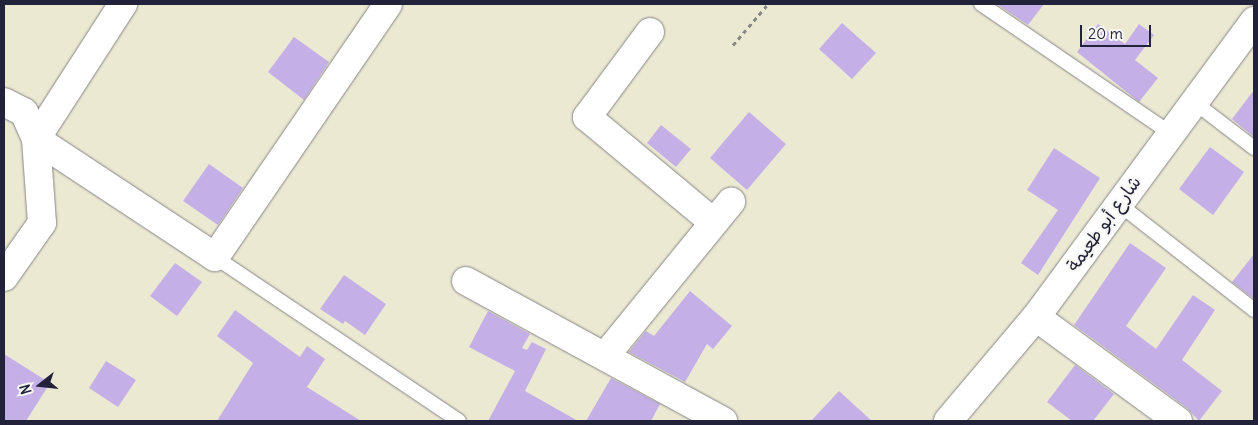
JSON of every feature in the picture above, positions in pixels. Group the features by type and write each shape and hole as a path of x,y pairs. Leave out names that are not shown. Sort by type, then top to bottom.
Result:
{"street":[{"path":"36,140 123,4"},
{"path":"36,140 215,257 388,4"},
{"name":"شارع أبو طعيمة","path":"948,421 1036,317 1254,21"},
{"path":"650,32 588,117 713,222"},
{"path":"4,102 24,112 36,140 42,223 4,277"},
{"path":"606,356 731,202"},
{"path":"466,281 723,421"},
{"path":"1036,317 1178,421"}],"lane":[{"path":"981,4 1170,133"},
{"path":"1194,102 1254,148"},
{"path":"1118,204 1254,310"},
{"path":"215,257 454,420"}],"path":[{"path":"733,45 768,4"}],"building":[{"path":"997,4 1044,4 1028,25"},
{"path":"842,23 876,53 852,79 819,49"},
{"path":"1098,24 1125,44 1139,24 1154,35 1135,60 1158,78 1139,102 1077,52"},
{"path":"294,37 329,62 304,100 268,72"},
{"path":"1254,90 1254,137 1232,119"},
{"path":"749,112 786,144 747,190 710,158"},
{"path":"661,125 691,149 676,167 647,143"},
{"path":"1210,147 1244,172 1213,215 1179,189"},
{"path":"1054,148 1100,178 1038,275 1021,263 1058,210 1027,190"},
{"path":"209,164 243,188 218,225 183,201"},
{"path":"1130,243 1166,268 1126,326 1156,349 1193,295 1215,310 1182,360 1222,391 1199,421 1187,408 1074,325"},
{"path":"1254,254 1254,299 1232,282"},
{"path":"175,263 202,282 177,316 150,296"},
{"path":"344,275 386,304 365,335 345,321 343,324 320,309"},
{"path":"690,291 732,326 713,349 707,344 685,382 629,352 646,331 654,336"},
{"path":"235,310 300,357 307,346 325,359 307,387 361,421 217,421 253,363 217,336"},
{"path":"488,311 530,334 522,348 527,350 532,342 546,349 525,391 578,421 488,421 515,371 469,347"},
{"path":"4,354 50,383 26,421 4,421"},
{"path":"106,361 136,380 118,407 89,388"},
{"path":"1075,365 1114,394 1093,421 1072,421 1047,402"},
{"path":"611,378 660,404 651,421 586,421"},
{"path":"839,391 872,421 811,421"}]}
